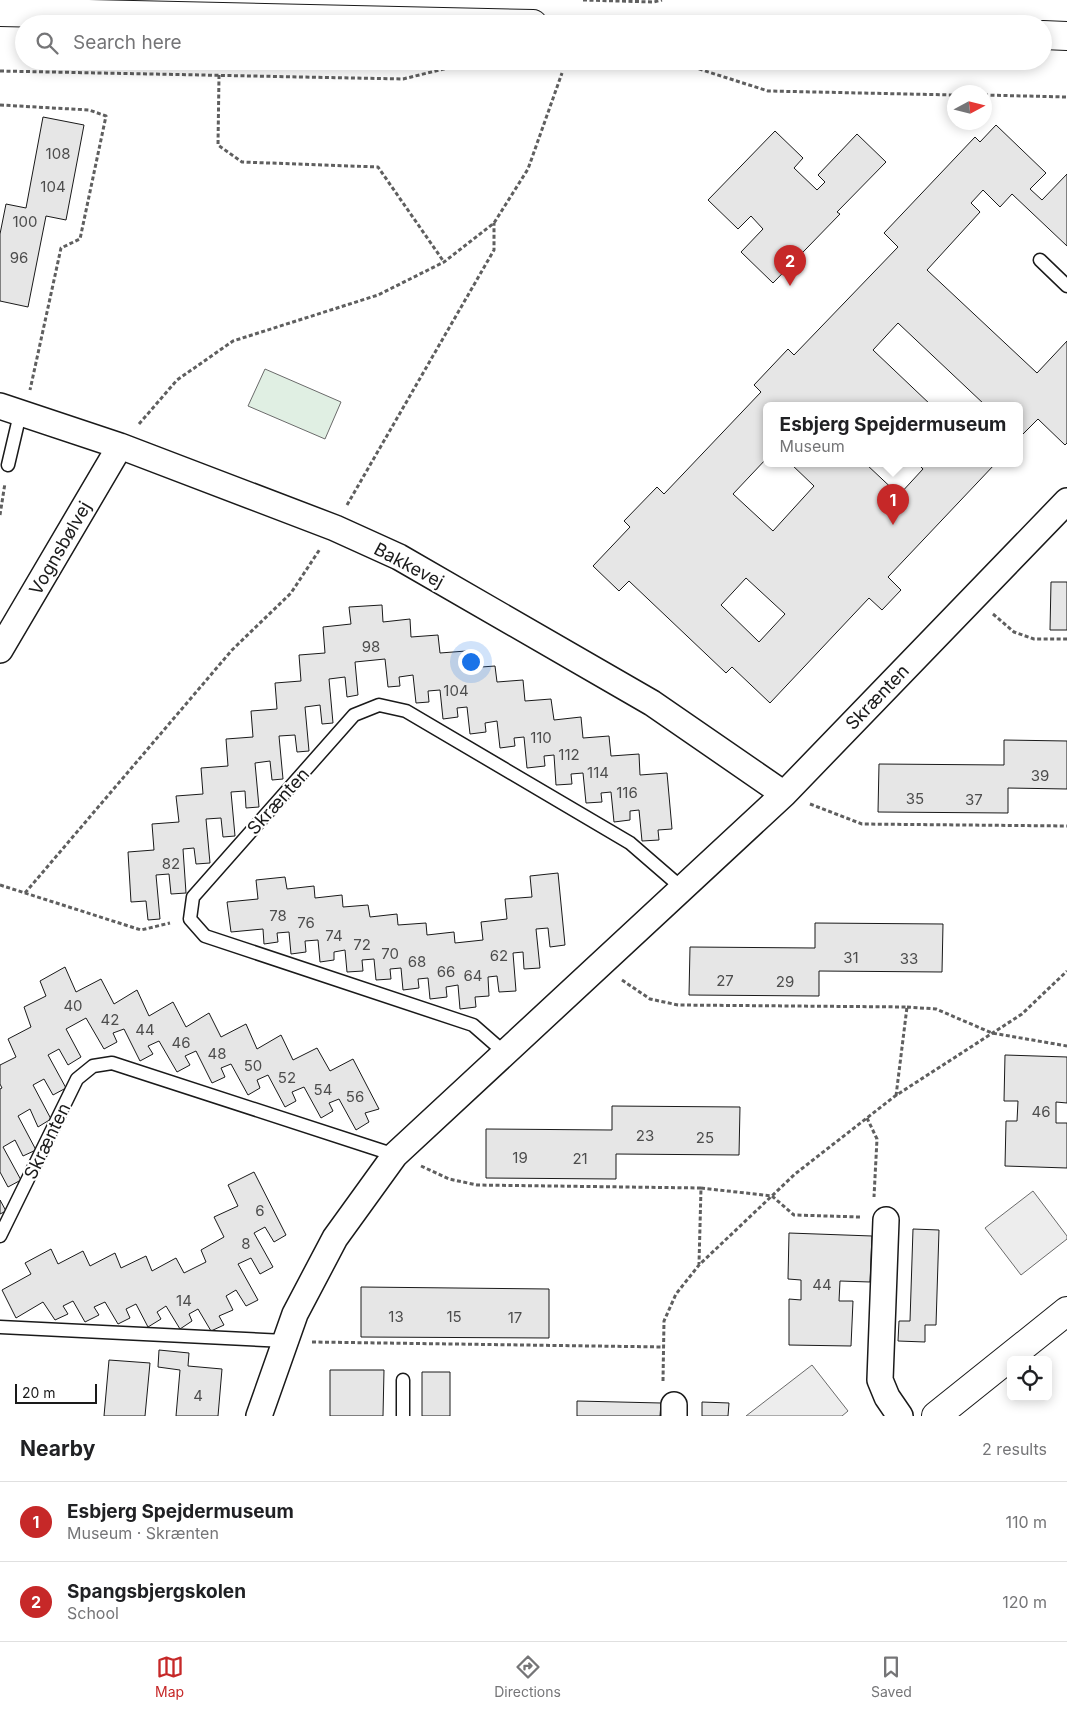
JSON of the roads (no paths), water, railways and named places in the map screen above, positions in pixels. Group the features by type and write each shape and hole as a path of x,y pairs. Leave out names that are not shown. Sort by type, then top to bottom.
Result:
{"street":[{"path":"0,12 133,15"},
{"path":"1052,35 1067,36"},
{"name":"Bakkevej","path":"10,410 120,446 334,528 399,557 652,703 784,794"},
{"name":"Vognsbølvej","path":"0,650 120,446"},
{"name":"Skrænten","path":"259,1416 295,1314 336,1238 395,1155 784,794 1067,501"},
{"path":"879,1219 880,1380 887,1397 900,1416"},
{"path":"936,1416 1067,1311"}],"lane":[{"path":"1040,260 1067,286"},
{"path":"8,465 10,410"},
{"name":"Skrænten","path":"505,1053 473,1025 205,936 190,919 193,897 354,715 379,705 406,711 630,843 682,888"},
{"name":"Skrænten","path":"0,1236 77,1079 93,1066 112,1062 395,1155"},
{"path":"0,1327 285,1341"},
{"path":"403,1380 403,1416"}],"place":[{"name":"Spangsbjergskolen","path":"790,286"},
{"name":"Esbjerg Spejdermuseum","path":"893,525"}]}
